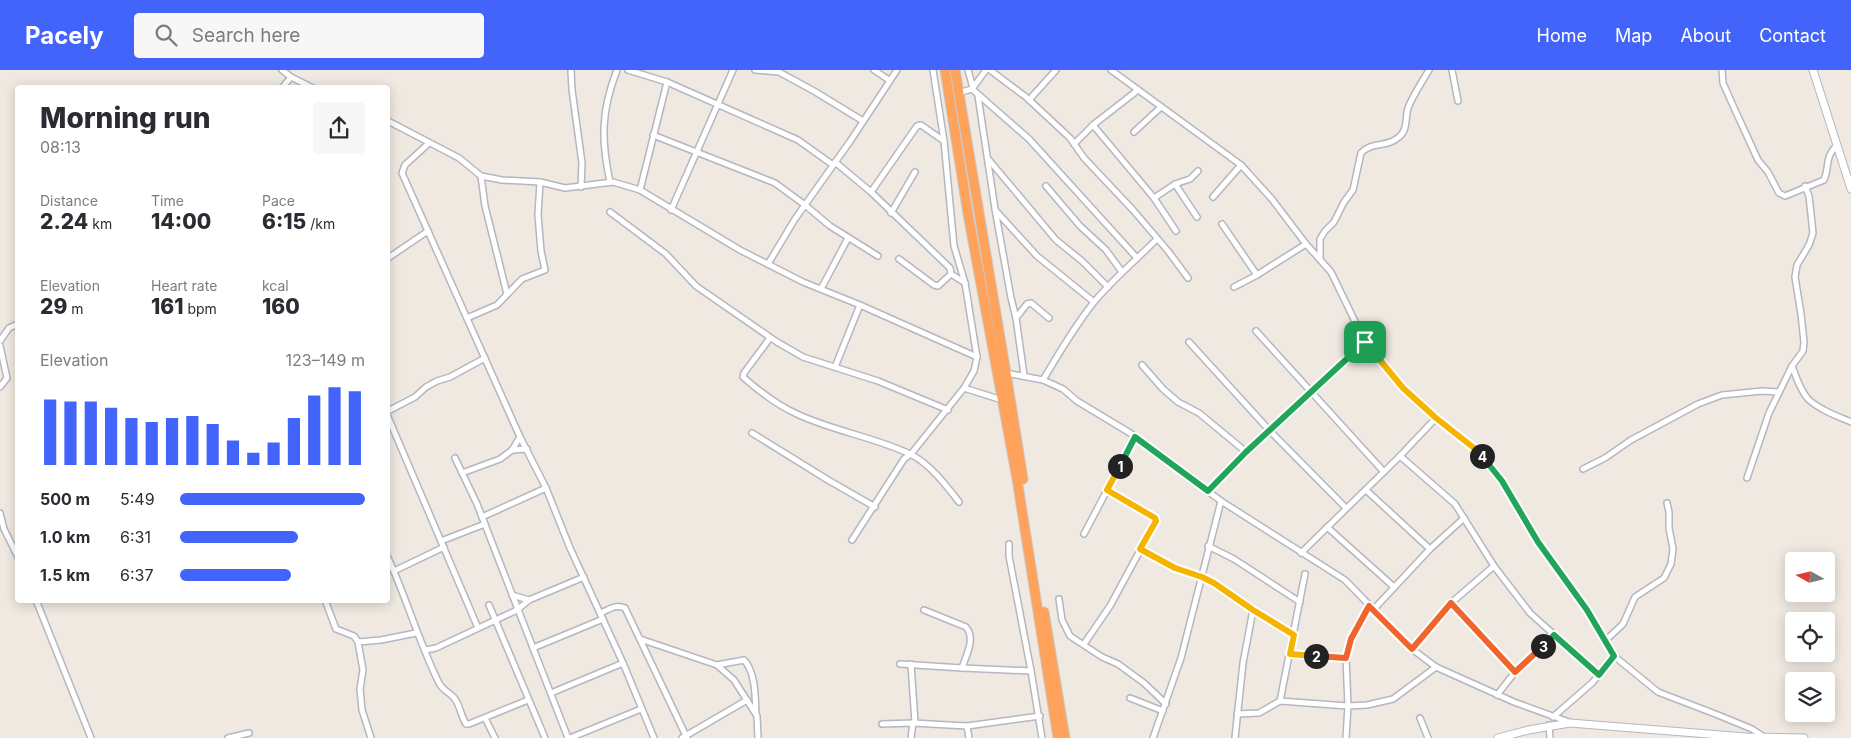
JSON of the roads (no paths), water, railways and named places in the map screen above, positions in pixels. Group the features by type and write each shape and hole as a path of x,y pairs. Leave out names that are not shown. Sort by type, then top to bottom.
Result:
{"highway":[{"path":"945,70 968,214 1002,400 1020,478 1065,738"},
{"path":"955,70 1006,373 1058,738"}],"street":[{"path":"282,70 307,85"},
{"path":"571,70 582,163 581,187"},
{"path":"610,182 604,155 603,137 606,103 617,70"},
{"path":"628,70 667,82 798,140 871,192 950,268 951,274 965,283"},
{"path":"671,210 733,70"},
{"path":"755,70 779,72 863,121"},
{"path":"874,70 889,80"},
{"path":"768,264 795,219 897,70"},
{"path":"852,540 875,507 904,458 911,454 964,388 974,371 978,357 965,283 954,246 944,141 933,70"},
{"path":"968,70 972,89 978,96 1029,140 1138,258"},
{"path":"958,93 972,89 986,70"},
{"path":"990,70 1029,100 1074,144 1084,158 1157,238 1188,278"},
{"path":"1029,100 1056,70"},
{"path":"1111,70 1241,165 1271,198 1306,244 1331,272 1365,342 1403,388 1436,418 1474,448 1502,481 1538,542 1587,610 1614,656 1658,692 1726,718 1763,736"},
{"path":"1320,259 1320,239 1325,230 1334,222 1344,202 1353,190 1361,152 1373,145 1387,145 1400,137 1405,130 1407,110 1429,70"},
{"path":"1452,70 1458,100"},
{"path":"1722,70 1723,82 1758,160 1768,172 1779,193 1785,196 1805,186 1824,180 1827,160 1830,152 1836,146"},
{"path":"1813,70 1851,189"},
{"path":"284,85 291,77"},
{"path":"640,190 667,82"},
{"path":"1074,144 1093,125 1138,90"},
{"path":"978,96 995,209 1016,318 1024,375"},
{"path":"1134,132 1161,107"},
{"path":"390,122 459,158 481,176 502,180 540,182 565,188 610,182 640,190 740,250 768,264 821,290 860,305 978,357"},
{"path":"871,192 917,126 921,125 944,141"},
{"path":"1093,125 1154,198 1176,230"},
{"path":"653,134 775,184 805,205 830,226 878,256"},
{"path":"430,143 405,165 402,173 520,437 546,488 654,738"},
{"path":"988,159 1056,240 1108,286"},
{"path":"1213,197 1241,165"},
{"path":"1154,198 1175,184 1190,179 1198,171"},
{"path":"891,213 915,172"},
{"path":"481,176 485,206 507,294"},
{"path":"467,318 498,305 522,279 544,270 538,215 540,182"},
{"path":"1175,184 1197,217"},
{"path":"1046,186 1080,226 1106,250 1122,272"},
{"path":"1747,478 1769,413 1792,366 1803,351 1804,342 1794,277 1797,265 1809,245 1813,233 1809,196 1805,186"},
{"path":"995,209 1037,256 1094,302"},
{"path":"610,212 666,254 696,286 770,338 803,357 878,381 948,410"},
{"path":"1222,224 1257,275"},
{"path":"390,257 428,231"},
{"path":"821,290 848,238"},
{"path":"1043,380 1094,302 1157,238"},
{"path":"1234,287 1306,244"},
{"path":"899,258 934,285 938,286 951,274"},
{"path":"1016,318 1027,304 1031,303 1049,318"},
{"path":"835,367 860,305"},
{"path":"0,341 9,328 15,325"},
{"path":"1256,331 1384,472"},
{"path":"770,338 744,373 744,377 749,382 774,403 798,415 911,454 939,476 958,502"},
{"path":"1189,342 1270,430 1346,508"},
{"path":"1208,491 1246,452 1365,342"},
{"path":"0,346 7,378 0,387"},
{"path":"390,410 415,397 437,381 450,377 485,358"},
{"path":"1142,365 1163,389 1178,402 1199,413 1246,452"},
{"path":"1792,366 1798,383 1808,398 1829,412 1851,422"},
{"path":"1006,373 1043,380 1063,389 1077,401 1135,437 1221,501 1345,580 1412,649 1436,667 1497,695 1570,723"},
{"path":"964,388 1002,400"},
{"path":"1582,469 1605,458 1631,440 1698,404 1722,395 1762,391 1779,392"},
{"path":"1301,553 1436,418"},
{"path":"390,422 478,628"},
{"path":"752,433 875,507"},
{"path":"462,473 500,459 512,450 520,437"},
{"path":"1084,534 1135,437"},
{"path":"512,450 526,448"},
{"path":"1400,456 1455,504 1494,566 1518,599 1554,635 1599,675"},
{"path":"455,458 485,524 569,738 641,709"},
{"path":"482,517 546,488"},
{"path":"1084,644 1110,606 1155,524 1155,518 1107,490"},
{"path":"1366,490 1430,549"},
{"path":"1154,738 1180,658 1221,501"},
{"path":"1605,641 1622,624 1635,597 1664,578 1671,564 1673,548 1667,503"},
{"path":"0,514 4,529 15,551"},
{"path":"1346,738 1348,706 1346,658 1351,639 1371,608 1464,518"},
{"path":"441,541 485,524"},
{"path":"1327,527 1394,587"},
{"path":"1009,544 1010,564 1032,671 1042,738"},
{"path":"1208,546 1234,559 1300,602"},
{"path":"394,570 444,547"},
{"path":"1140,549 1175,568 1214,583 1294,635"},
{"path":"390,562 416,632 439,684 456,700 466,724 528,700"},
{"path":"1412,649 1451,603 1494,566"},
{"path":"1280,701 1294,635 1304,574"},
{"path":"425,650 436,648 495,621 518,610 529,600 584,577"},
{"path":"512,595 529,600"},
{"path":"1059,599 1066,630 1070,636 1102,658 1118,664 1144,683 1166,704"},
{"path":"37,603 90,738"},
{"path":"326,603 336,629 354,636 358,642 363,670 360,689 362,710 371,738"},
{"path":"1451,603 1515,672"},
{"path":"489,605 545,738"},
{"path":"601,612 614,606 625,608 685,737 746,700"},
{"path":"924,610 966,627 969,631 971,639 962,668"},
{"path":"1235,738 1242,663 1253,610"},
{"path":"533,648 603,619"},
{"path":"358,642 381,640 416,632"},
{"path":"1497,695 1515,672 1554,635"},
{"path":"640,639 717,665 734,680 756,716"},
{"path":"1290,654 1346,658"},
{"path":"1553,717 1599,675 1614,656"},
{"path":"717,665 744,660 749,666 753,680 758,738"},
{"path":"551,693 623,663"},
{"path":"900,664 1032,671"},
{"path":"911,664 914,723 911,738"},
{"path":"1237,714 1259,713 1280,701 1348,706 1367,705 1392,699 1436,667"},
{"path":"1130,698 1163,711"},
{"path":"882,724 914,723 967,726 1040,716"},
{"path":"485,718 495,738"},
{"path":"1420,718 1428,738"},
{"path":"1498,738 1570,723 1746,737 1804,738"},
{"path":"967,726 969,738"},
{"path":"1549,726 1550,738"},
{"path":"228,738 249,733"}]}
